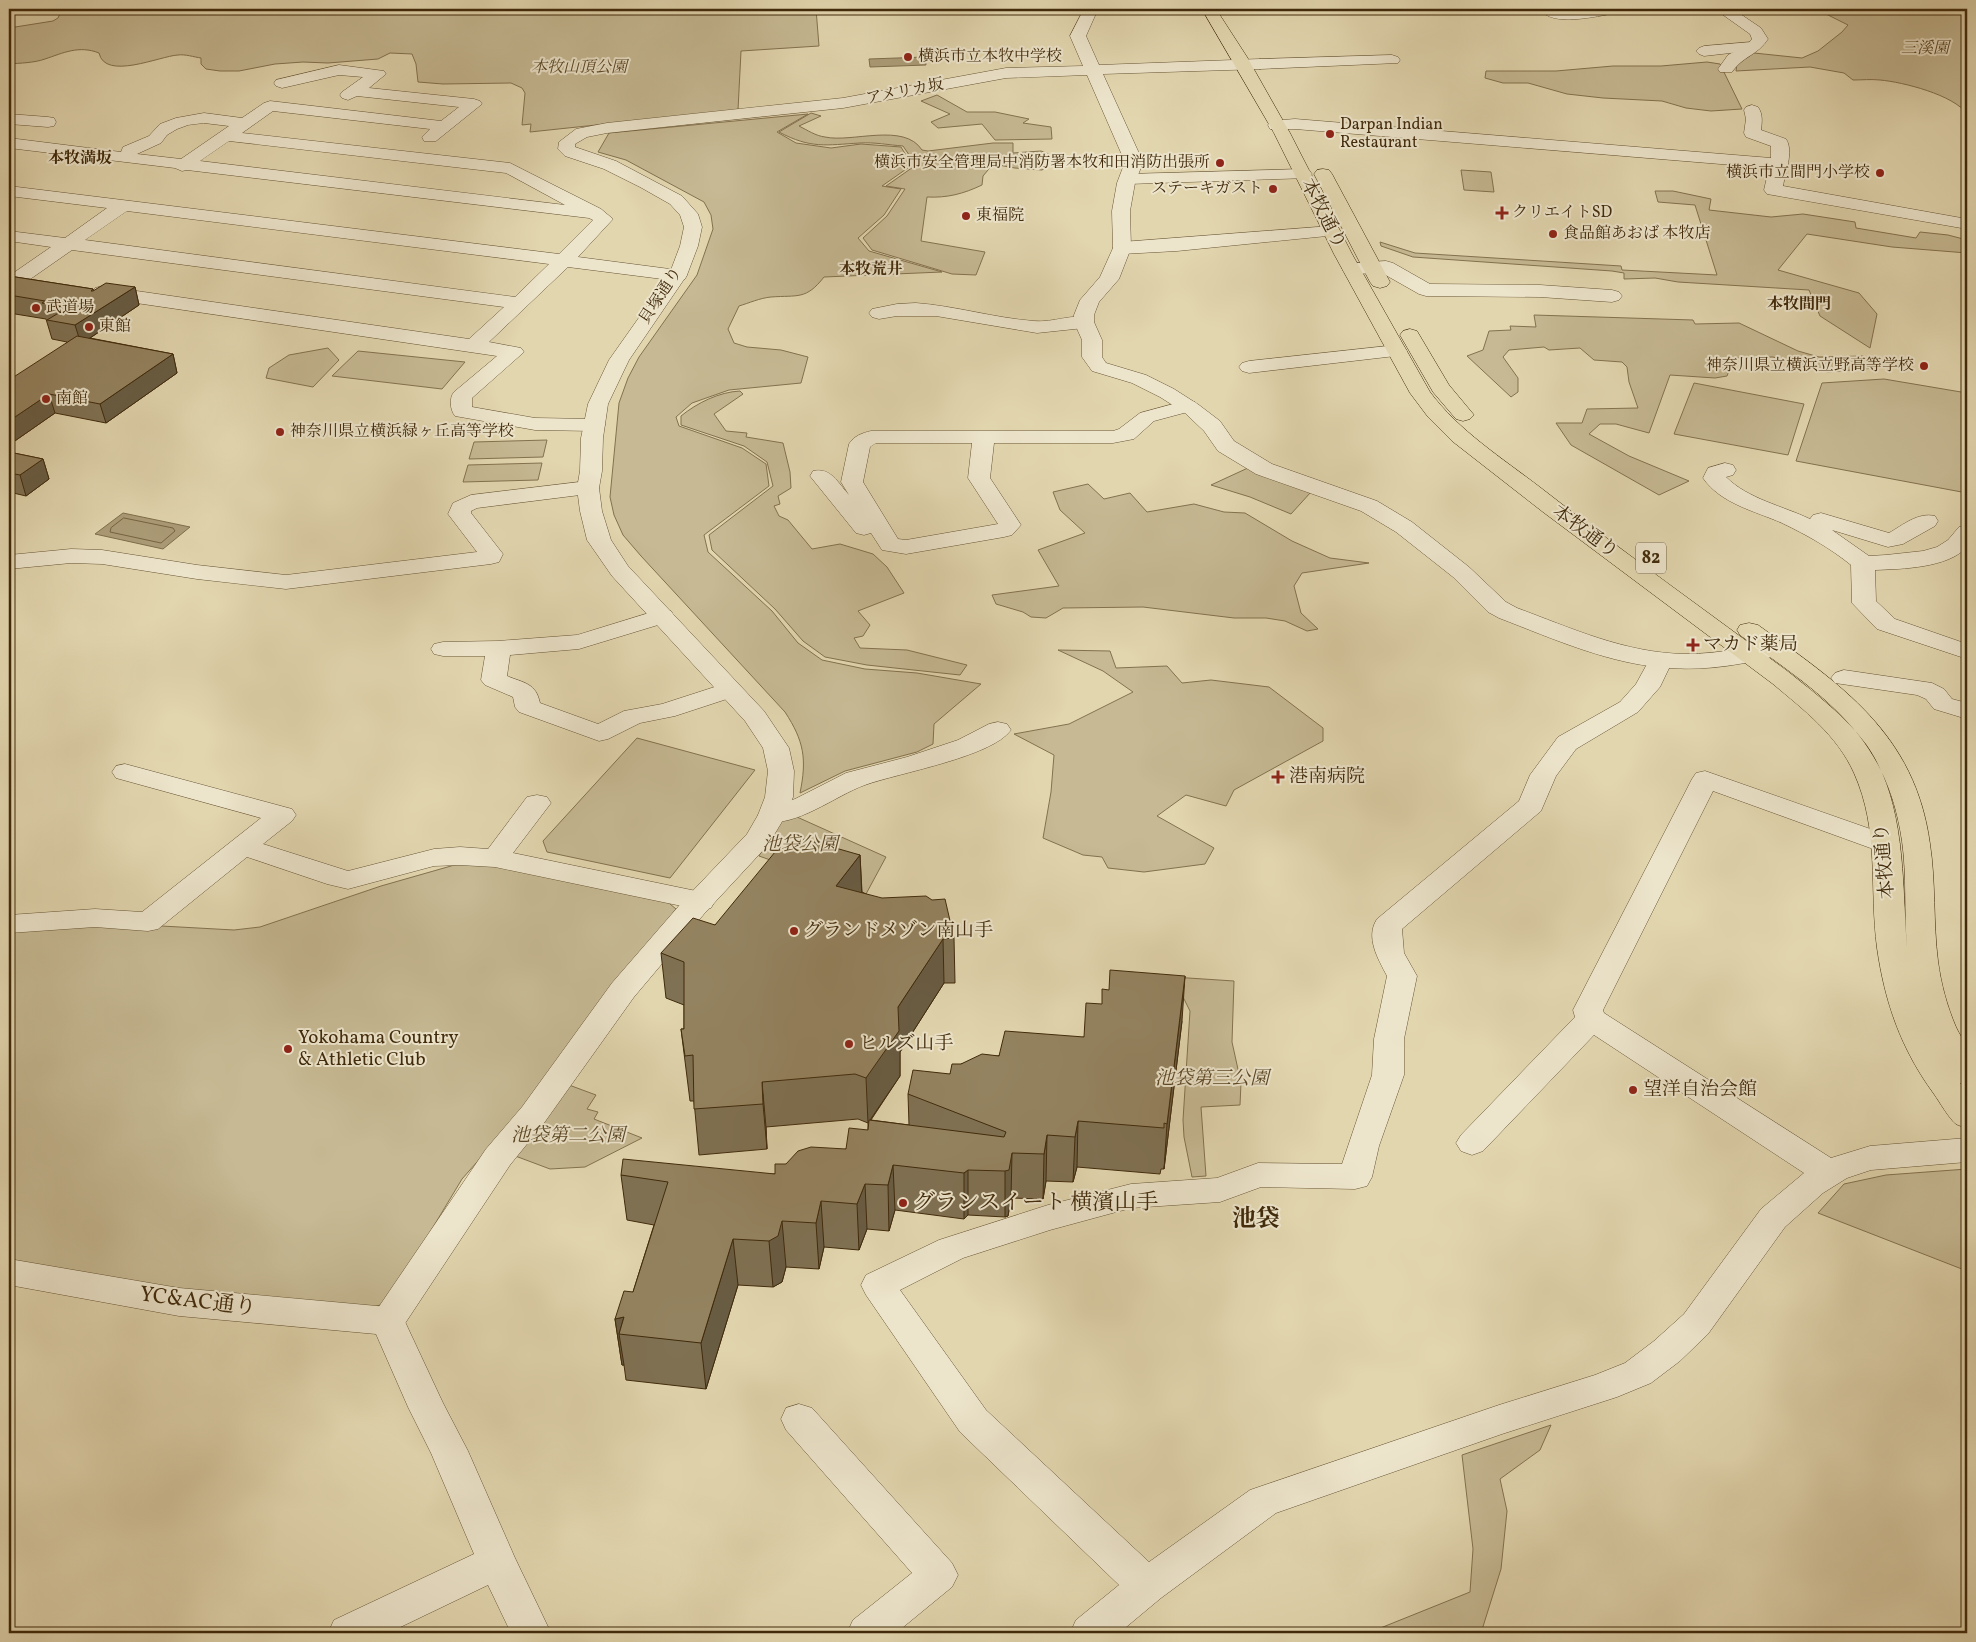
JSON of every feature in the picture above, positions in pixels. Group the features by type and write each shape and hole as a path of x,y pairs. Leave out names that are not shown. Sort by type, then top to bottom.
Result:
{"main road":[{"name":"82","path":"1209,9 1252,64"},
{"name":"82","path":"1226,9 1252,64"},
{"name":"本牧通り","path":"1252,64 1350,231 1361,268 1397,351 1420,393 1435,413 1460,436 1550,507 1751,655 1814,705 1855,748 1880,805 1885,830 1892,947 1904,1006 1914,1034 1928,1063 1967,1116"},
{"name":"本牧通り","path":"1286,124 1303,174 1350,231"},
{"name":"本牧通り","path":"1361,268 1440,388 1455,408 1466,418 1496,443 1826,688 1869,729 1894,772 1908,808 1916,841 1925,976 1935,1016 1946,1042 1967,1074"}],"street":[{"path":"1090,9 1078,36 1134,162 1121,211 1122,248 1109,280 1090,300 1084,315 1084,322 1092,340 1092,356 1099,367 1139,379 1167,393 1188,406 1212,426 1226,446 1264,468 1369,506 1404,527 1461,572 1496,607 1508,614 1634,656 1661,660 1721,660 1774,649"},
{"path":"1547,9 1560,16 1616,9"},
{"path":"1724,9 1760,35 1759,42 1729,61 1726,69"},
{"path":"1704,50 1752,47"},
{"name":"アメリカ坂","path":"570,140 589,131 607,128 882,98 982,76 1094,69 1392,60"},
{"path":"282,83 339,70 378,74 324,112"},
{"path":"354,91 474,104 364,187"},
{"path":"182,166 270,106 445,126"},
{"path":"1752,110 1754,120 1752,133 1780,143 1779,164 1772,190 1967,224"},
{"path":"124,155 155,139 157,133 169,126 193,118 244,123"},
{"path":"9,119 48,122"},
{"path":"1286,124 1779,164"},
{"path":"226,136 510,168 604,219 474,346"},
{"name":"貝塚通り","path":"388,1321 498,1157 533,1115 623,990 758,839 772,815 779,797 781,771 776,748 755,716 620,571 599,540 591,511 588,488 592,471 594,425 598,404 616,366 678,275 689,246 693,227 689,214 676,200 610,165 571,152 566,145 570,140"},
{"path":"9,143 124,155 182,166 595,213"},
{"path":"1128,179 1303,174"},
{"path":"9,191 678,275"},
{"path":"11,281 124,205"},
{"path":"1122,248 1177,246 1350,231"},
{"path":"9,236 519,303"},
{"path":"1361,268 1386,267 1426,290 1540,291 1612,296"},
{"path":"11,281 45,284"},
{"path":"84,290 514,352 461,396 462,412 535,424 563,426 594,425"},
{"path":"879,313 894,310 939,312 1033,328 1084,322"},
{"path":"1249,367 1397,351"},
{"path":"984,438 979,478 1010,525 1004,530 906,547 890,545 852,482 860,444 871,438 1114,437 1126,434 1147,417 1188,406"},
{"path":"1725,470 1716,472 1714,478 1731,493 1745,501 1778,513 1844,546 1863,563 1903,561 1940,553 1954,546 1967,532"},
{"path":"821,476 862,528 884,535"},
{"path":"9,562 71,556 102,557 197,572 286,582 481,559 491,557 491,554 459,514 462,508 471,502 588,488"},
{"path":"1731,493 1888,540 1895,539 1927,522"},
{"path":"1863,563 1864,603 1886,624 1967,652"},
{"path":"443,649 498,648 579,642 662,616"},
{"path":"498,648 494,680 525,693 528,707 599,733 633,716 666,711 730,690"},
{"path":"1147,1586 973,1421 878,1285 951,1249 1048,1218 1131,1196 1220,1190 1258,1175 1355,1177 1363,1146 1388,1075 1389,1039 1402,976 1389,953 1387,926 1531,805 1543,775 1567,743 1629,707 1647,687 1661,660"},
{"path":"1844,678 1923,688 1935,694 1943,704 1967,711"},
{"path":"772,815 805,805 855,779 916,763 967,746 998,730"},
{"path":"9,924 95,918 148,922 282,815 125,772"},
{"path":"1829,1173 1591,1019 1588,1010 1608,975 1704,779 1886,844"},
{"path":"496,858 537,802"},
{"path":"244,847 348,880 425,859 446,856 496,858 701,901"},
{"path":"1472,1143 1591,1019"},
{"path":"1090,1633 1147,1586 1263,1501 1499,1420 1604,1387 1638,1373 1667,1351 1696,1324 1773,1218 1811,1184 1829,1173 1870,1158 1967,1150"},
{"name":"YC&AC通り","path":"9,1272 179,1302 388,1321"},
{"path":"388,1321 426,1407 449,1451 530,1633"},
{"path":"798,1419 938,1575 867,1633"},
{"path":"348,1633 497,1562"}],"green space":[{"name":"本牧山頂公園","path":"62,9 816,9 819,46 741,51 738,110 530,132 531,124 522,125 525,93 522,88 511,83 443,84 418,82 416,64 412,54 390,53 378,59 328,63 275,64 239,71 206,69 201,64 201,58 184,55 170,56 134,65 111,65 103,61 99,53 85,50 71,51 27,63 9,64 9,28 53,21 58,18"},
{"name":"三溪園","path":"1816,9 1967,9 1967,114 1960,107 1940,95 1890,81 1853,80 1844,73 1810,67 1736,71 1737,64 1754,53 1802,58 1818,51 1848,25"},
{"path":"1707,62 1720,64 1742,109 1711,111 1686,108 1662,101 1567,94 1528,83 1503,83 1485,78 1486,71 1556,71 1613,66 1661,66"},
{"path":"937,95 967,112 995,112 1029,119 1023,123 1051,127 1052,139 995,140 982,124 938,128 931,122 950,114 921,101"},
{"path":"811,113 821,116 799,126 822,136 849,138 891,135 903,137 914,142 922,150 928,151 993,143 1013,143 1013,153 1041,151 1049,154 1044,162 1053,163 1042,170 993,164 983,176 982,185 955,195 927,197 921,241 985,252 976,275 952,274 872,250 863,238 887,216 905,189 886,186 916,165 903,146 876,143 819,145 800,141 779,132"},
{"path":"808,114 777,132 796,143 831,148 861,144 901,147 912,165 882,186 901,189 884,215 858,238 869,251 942,272 824,277 812,290 801,295 759,299 739,306 728,329 734,343 747,347 781,350 808,357 801,383 729,390 692,403 676,417 679,426 742,448 766,464 769,486 704,535 708,552 772,611 798,643 822,660 865,669 917,673 981,684 934,724 933,744 917,752 845,771 800,793 803,770 802,751 800,741 785,712 641,556 623,535 614,515 610,497 619,403 628,378 639,357 697,275 713,229 711,215 704,202 626,160 598,152 609,133"},
{"path":"1461,170 1491,172 1494,192 1464,190"},
{"path":"1655,191 1673,191 1711,199 1709,210 1771,217 1803,214 1855,222 1856,228 1916,238 1920,232 1948,235 1967,240 1967,253 1892,247 1807,234 1778,270 1859,293 1877,314 1870,348 1820,316 1809,290 1678,282 1655,278 1624,279 1624,273 1612,271 1413,257 1381,246 1380,242 1415,253 1621,266 1622,270 1717,275 1695,205 1658,202"},
{"path":"1534,315 1693,320 1695,324 1739,323 1798,351 1819,357 1864,356 1875,368 1828,372 1773,357 1734,358 1727,376 1715,378 1670,375 1649,433 1616,424 1600,424 1589,434 1629,456 1689,481 1659,495 1571,445 1556,423 1582,423 1587,409 1638,408 1629,382 1627,367 1622,362 1594,360 1580,348 1549,350 1544,347 1509,350 1503,357 1518,378 1518,392 1511,397 1467,356 1483,350 1489,331 1511,330 1510,326 1536,327"},
{"path":"328,348 339,360 313,387 266,378 269,368 289,355"},
{"path":"358,351 465,362 442,389 332,376"},
{"path":"1884,379 1967,393 1967,493 1796,461 1822,383"},
{"path":"1694,383 1804,404 1788,455 1674,434"},
{"path":"740,391 743,394 714,414 726,431 747,433 746,437 783,443 790,472 791,488 778,496 780,504 774,506 779,516 788,520 812,549 840,544 873,554 887,567 904,593 858,611 870,625 863,636 854,638 860,648 907,650 967,665 960,675 867,665 825,657 803,641 775,609 712,550 709,535 773,486 767,462 744,446 681,425 681,416 709,399"},
{"path":"547,440 543,457 469,459 474,442"},
{"path":"542,463 538,480 463,482 468,465"},
{"path":"1250,467 1311,492 1291,514 1250,497 1211,485"},
{"path":"1088,484 1104,499 1130,493 1147,512 1194,504 1224,512 1245,513 1292,541 1330,558 1369,563 1302,573 1294,586 1301,613 1318,629 1307,631 1285,621 1266,618 1234,618 1143,607 1063,608 1046,618 1031,617 1023,612 996,604 992,595 1059,586 1038,550 1085,533 1060,510 1053,492"},
{"path":"1058,650 1110,651 1116,668 1167,666 1182,683 1211,680 1269,687 1323,728 1323,741 1234,790 1226,806 1186,795 1157,816 1214,848 1205,864 1144,872 1108,868 1102,857 1083,855 1043,838 1051,792 1054,755 1014,734 1069,724 1133,692 1103,671"},
{"path":"637,738 755,770 670,878 547,852 543,841"},
{"name":"池袋公園","path":"797,817 886,857 866,894 759,856 780,818"},
{"name":"Yokohama Country & Athletic Club","path":"472,860 664,899 676,909 521,1112 462,1179 388,1302 369,1309 184,1293 17,1263 9,1264 9,928 89,922 234,930 260,927 381,886"},
{"name":"池袋第三公園","path":"1173,977 1234,981 1232,1042 1241,1083 1240,1105 1201,1107 1206,1176 1192,1177 1184,1137 1183,1120 1190,1011"},
{"name":"池袋第二公園","path":"569,1085 596,1095 587,1109 598,1112 594,1119 642,1138 585,1167 550,1169 510,1154"},
{"path":"1967,1169 1967,1271 1818,1213 1844,1184 1886,1175"},
{"path":"1551,1425 1540,1450 1500,1479 1507,1511 1501,1569 1481,1633 1368,1633 1470,1592 1473,1549 1462,1455"}],"water":[{"path":"925,57 926,65 870,67 869,59"},
{"path":"123,513 190,527 163,549 95,534"}],"building":[{"path":"9,276 93,289 91,291 106,283 135,287 75,325 47,320 67,308 42,303 45,301 9,295"},
{"path":"77,336 173,354 100,404 49,394 9,421 9,380"},
{"path":"9,452 43,459 20,475 9,473"},
{"path":"804,839 860,855 836,886 882,898 926,896 932,900 945,899 954,938 943,939 898,1007 899,1031 866,1078 855,1074 762,1082 763,1104 694,1109 693,1055 685,1056 681,1029 684,1029 684,962 661,953 693,918 715,925 780,846 795,850"},
{"path":"1110,970 1185,976 1167,1124 1164,1123 1164,1128 1078,1121 1075,1137 1047,1135 1044,1154 1012,1153 1009,1170 1005,1171 968,1170 964,1173 893,1165 888,1185 865,1184 857,1204 821,1201 816,1223 782,1221 778,1236 769,1241 733,1239 701,1343 619,1334 624,1317 615,1319 624,1291 633,1292 668,1182 621,1175 623,1159 775,1174 775,1164 786,1164 798,1151 811,1147 846,1149 849,1128 868,1130 869,1120 1004,1137 1006,1132 908,1094 913,1070 950,1074 952,1064 961,1064 982,1054 999,1056 1005,1031 1084,1037 1086,1003 1102,1004 1102,989 1109,990"}],"place":[{"name":"横浜市立本牧中学校","path":"908,57"},
{"name":"Darpan Indian Restaurant","path":"1330,134"},
{"name":"横浜市安全管理局中消防署本牧和田消防出張所","path":"1220,163"},
{"name":"横浜市立間門小学校","path":"1880,173"},
{"name":"ステーキガスト","path":"1273,189"},
{"name":"クリエイトSD","path":"1502,213"},
{"name":"東福院","path":"966,216"},
{"name":"食品館あおば 本牧店","path":"1553,234"},
{"name":"武道場","path":"36,308"},
{"name":"東館","path":"89,327"},
{"name":"神奈川県立横浜立野高等学校","path":"1924,366"},
{"name":"南館","path":"46,399"},
{"name":"神奈川県立横浜緑ヶ丘高等学校","path":"280,432"},
{"name":"マカド薬局","path":"1693,645"},
{"name":"港南病院","path":"1278,777"},
{"name":"グランドメゾン南山手","path":"794,931"},
{"name":"ヒルズ山手","path":"849,1044"},
{"name":"Yokohama Country & Athletic Club","path":"288,1049"},
{"name":"望洋自治会館","path":"1633,1090"},
{"name":"グランスイート 横濱山手","path":"903,1203"}],"district":[{"name":"本牧満坂","path":"80,159"},
{"name":"本牧荒井","path":"871,270"},
{"name":"本牧間門","path":"1799,305"},
{"name":"池袋","path":"1256,1220"}]}
